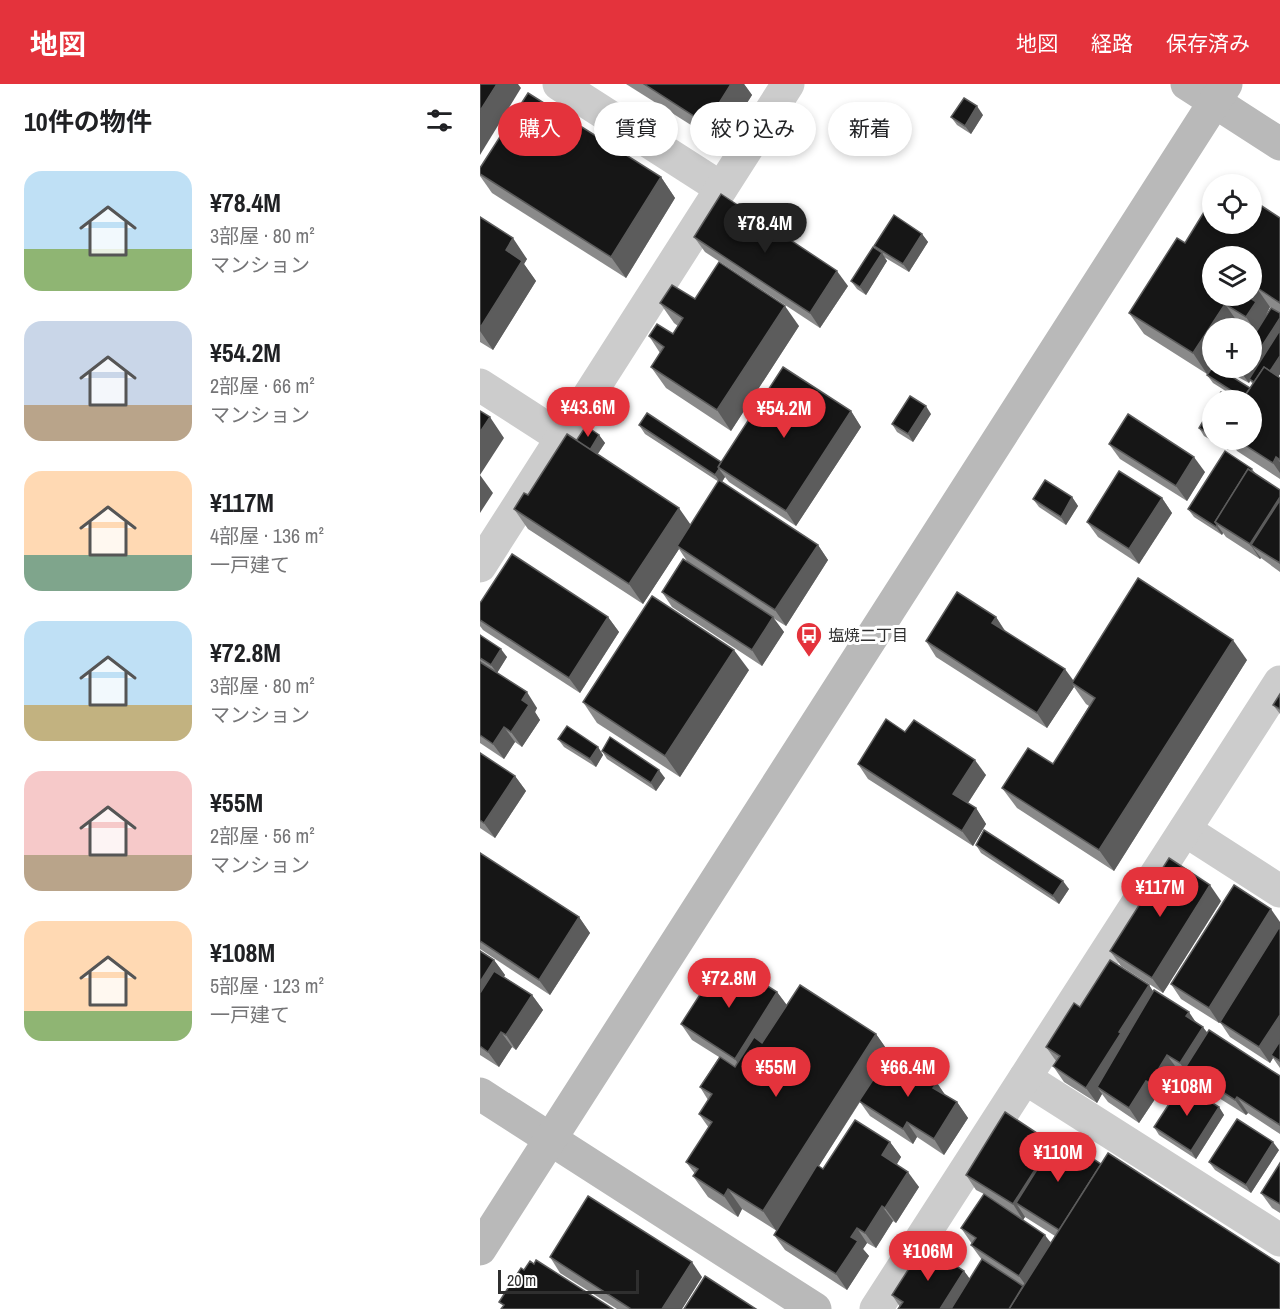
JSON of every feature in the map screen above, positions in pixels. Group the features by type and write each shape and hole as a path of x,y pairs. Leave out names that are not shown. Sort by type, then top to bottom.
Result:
{"street":[{"path":"559,84 721,188"},
{"path":"480,567 788,84"},
{"path":"1187,84 1220,93 1280,144"},
{"path":"480,1249 1220,93"},
{"path":"480,385 562,438"},
{"path":"876,1309 1280,682"},
{"path":"1185,830 1280,891"},
{"path":"1025,1077 1280,1240"},
{"path":"480,1094 815,1309"}],"building":[{"path":"480,84 497,84 480,111"},
{"path":"644,84 731,84 720,102 690,102 690,114 678,106 678,102 672,102"},
{"path":"528,93 542,102 522,102"},
{"path":"964,98 977,106 965,126 951,117"},
{"path":"582,127 594,135 594,156 628,156 661,177 611,257 480,174 480,168 498,140 498,156 582,156"},
{"path":"721,194 837,271 810,313 694,237"},
{"path":"1262,206 1280,218 1280,303 1262,291 1262,246 1202,246 1202,306 1224,306 1216,318 1202,318 1202,339 1193,353 1129,313 1177,238 1185,243 1202,215 1202,234 1262,234"},
{"path":"894,215 922,234 903,264 874,246"},
{"path":"480,217 513,238 506,250 522,261 480,328"},
{"path":"873,247 882,253 860,287 851,281"},
{"path":"719,262 785,306 717,410 651,367 664,347 649,336 657,324 673,334 683,318 660,303 672,285 695,299"},
{"path":"1228,306 1253,306 1246,317"},
{"path":"1271,308 1280,313 1280,318 1262,346 1262,322"},
{"path":"1280,330 1280,356 1270,371 1264,367 1262,370 1262,358"},
{"path":"783,367 851,411 786,511 718,467"},
{"path":"1264,367 1280,378 1280,460 1276,457 1273,463 1253,450 1262,450 1262,390 1249,390 1257,378 1262,378"},
{"path":"1212,378 1234,378 1250,388 1249,390 1230,390"},
{"path":"910,396 926,406 908,434 892,424"},
{"path":"480,411 490,417 480,432"},
{"path":"647,413 721,462 715,475 639,425"},
{"path":"1128,414 1194,457 1176,486 1109,444"},
{"path":"586,426 599,435 590,450 576,441"},
{"path":"567,434 679,508 629,584 514,509 524,493 528,495"},
{"path":"1225,451 1252,469 1251,471 1248,469 1215,522 1216,527 1188,509"},
{"path":"1248,469 1280,490 1280,497 1250,544 1215,522"},
{"path":"1119,471 1162,498 1129,549 1087,522"},
{"path":"719,480 818,545 775,610 677,546"},
{"path":"1045,480 1072,497 1061,517 1033,499"},
{"path":"1280,500 1280,563 1251,545"},
{"path":"512,554 608,617 569,678 480,620 480,603"},
{"path":"683,559 773,617 752,650 662,592"},
{"path":"1138,578 1233,640 1099,850 1002,788 1028,748 1053,764 1095,698 1072,683"},
{"path":"957,592 996,617 992,623 1065,669 1037,713 926,641"},
{"path":"652,596 734,650 665,756 583,702"},
{"path":"480,635 501,649 491,665 480,658"},
{"path":"480,662 527,692 522,700 529,705 511,732 504,727 493,744 480,735"},
{"path":"1280,694 1280,709 1273,705"},
{"path":"886,719 905,732 914,720 975,760 953,794 976,808 962,831 858,764"},
{"path":"567,726 598,747 590,759 558,739"},
{"path":"610,737 659,770 651,783 602,751"},
{"path":"480,753 515,776 484,823 480,820"},
{"path":"984,830 1063,881 1053,896 976,845"},
{"path":"480,853 579,917 539,980 480,941"},
{"path":"1169,858 1210,885 1152,978 1110,951"},
{"path":"1234,885 1271,909 1209,1008 1171,984"},
{"path":"1280,926 1280,1015 1259,1047 1220,1022"},
{"path":"480,951 494,960 480,982"},
{"path":"1110,960 1149,985 1086,1088 1053,1066 1060,1056 1046,1047 1074,1003 1080,1007"},
{"path":"719,965 732,973 736,966 777,992 735,1059 681,1024"},
{"path":"494,971 532,995 506,1035 501,1032 488,1052 480,1046 480,993"},
{"path":"800,985 876,1034 763,1211 728,1189 724,1196 693,1176 698,1169 686,1162 712,1122 699,1114 712,1094 700,1087 720,1057 735,1067 754,1037 762,1043"},
{"path":"1154,990 1189,1012 1186,1016 1203,1027 1180,1063 1167,1055 1150,1083 1146,1081 1129,1108 1097,1087"},
{"path":"1209,1030 1280,1076 1280,1125 1237,1097 1235,1100 1185,1068"},
{"path":"1280,1041 1280,1061 1271,1055"},
{"path":"890,1054 937,1083 933,1088 957,1102 934,1139 907,1122 903,1129 859,1101"},
{"path":"1182,1084 1219,1107 1191,1151 1154,1127"},
{"path":"1005,1112 1052,1143 1013,1204 966,1175"},
{"path":"1237,1119 1273,1142 1246,1185 1209,1162"},
{"path":"855,1120 890,1142 882,1155 908,1172 885,1208 882,1206 865,1233 857,1228 851,1237 858,1241 836,1274 774,1235 817,1165 823,1169"},
{"path":"1058,1136 1101,1164 1059,1230 1016,1203"},
{"path":"1108,1153 1280,1264 1280,1309 1009,1309"},
{"path":"1280,1163 1280,1204 1261,1193"},
{"path":"984,1194 1045,1235 1019,1276 971,1245 976,1238 961,1228"},
{"path":"588,1196 692,1262 662,1309 631,1309 550,1257"},
{"path":"924,1245 964,1271 940,1309 898,1309 903,1302 892,1295"},
{"path":"982,1259 1023,1286 1009,1309 951,1309"},
{"path":"536,1260 613,1309 501,1309 504,1305 499,1302 521,1268 524,1270 530,1261 534,1264"},
{"path":"705,1276 756,1309 684,1309"}],"place":[{"name":"塩焼二丁目","path":"809,658"}]}
